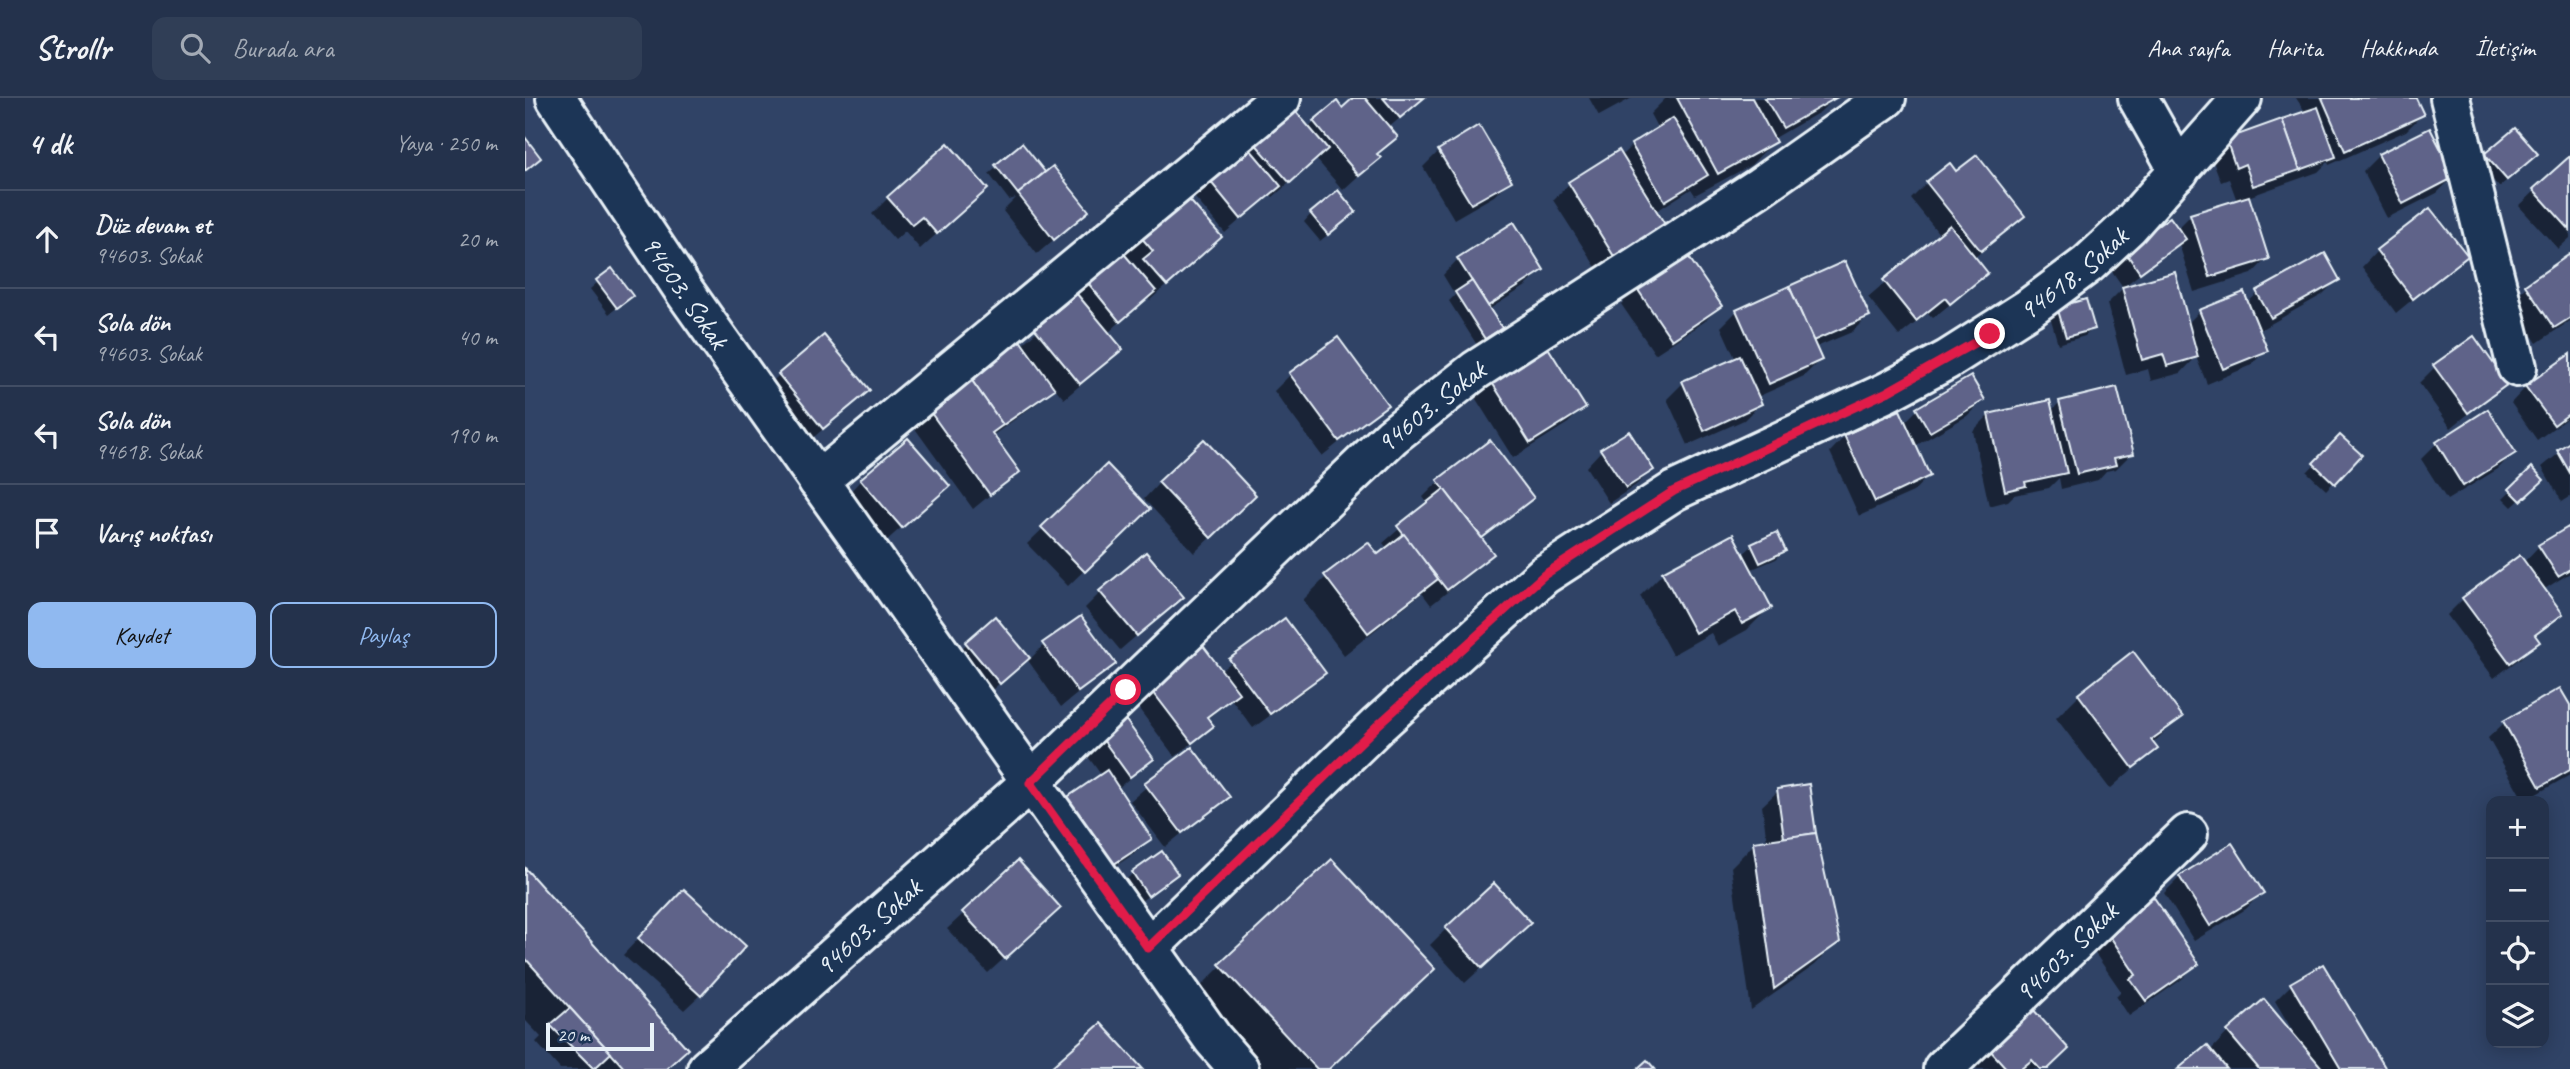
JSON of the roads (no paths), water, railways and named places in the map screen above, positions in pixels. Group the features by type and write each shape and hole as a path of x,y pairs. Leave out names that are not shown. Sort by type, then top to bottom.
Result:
{"street":[{"name":"94603. Sokak","path":"556,98 678,281 1030,783 1213,1039 1239,1069"},
{"path":"818,481 1281,98"},
{"name":"94603. Sokak","path":"708,1069 1030,783 1392,436 1476,370 1758,188 1886,98"},
{"path":"2138,98 2179,172"},
{"name":"94618. Sokak","path":"1148,948 1378,725 1544,575 1674,491 1887,392 1990,334 2088,264 2179,172 2242,98"},
{"path":"2450,98 2517,367"},
{"name":"94603. Sokak","path":"1943,1069 2189,834"}]}
